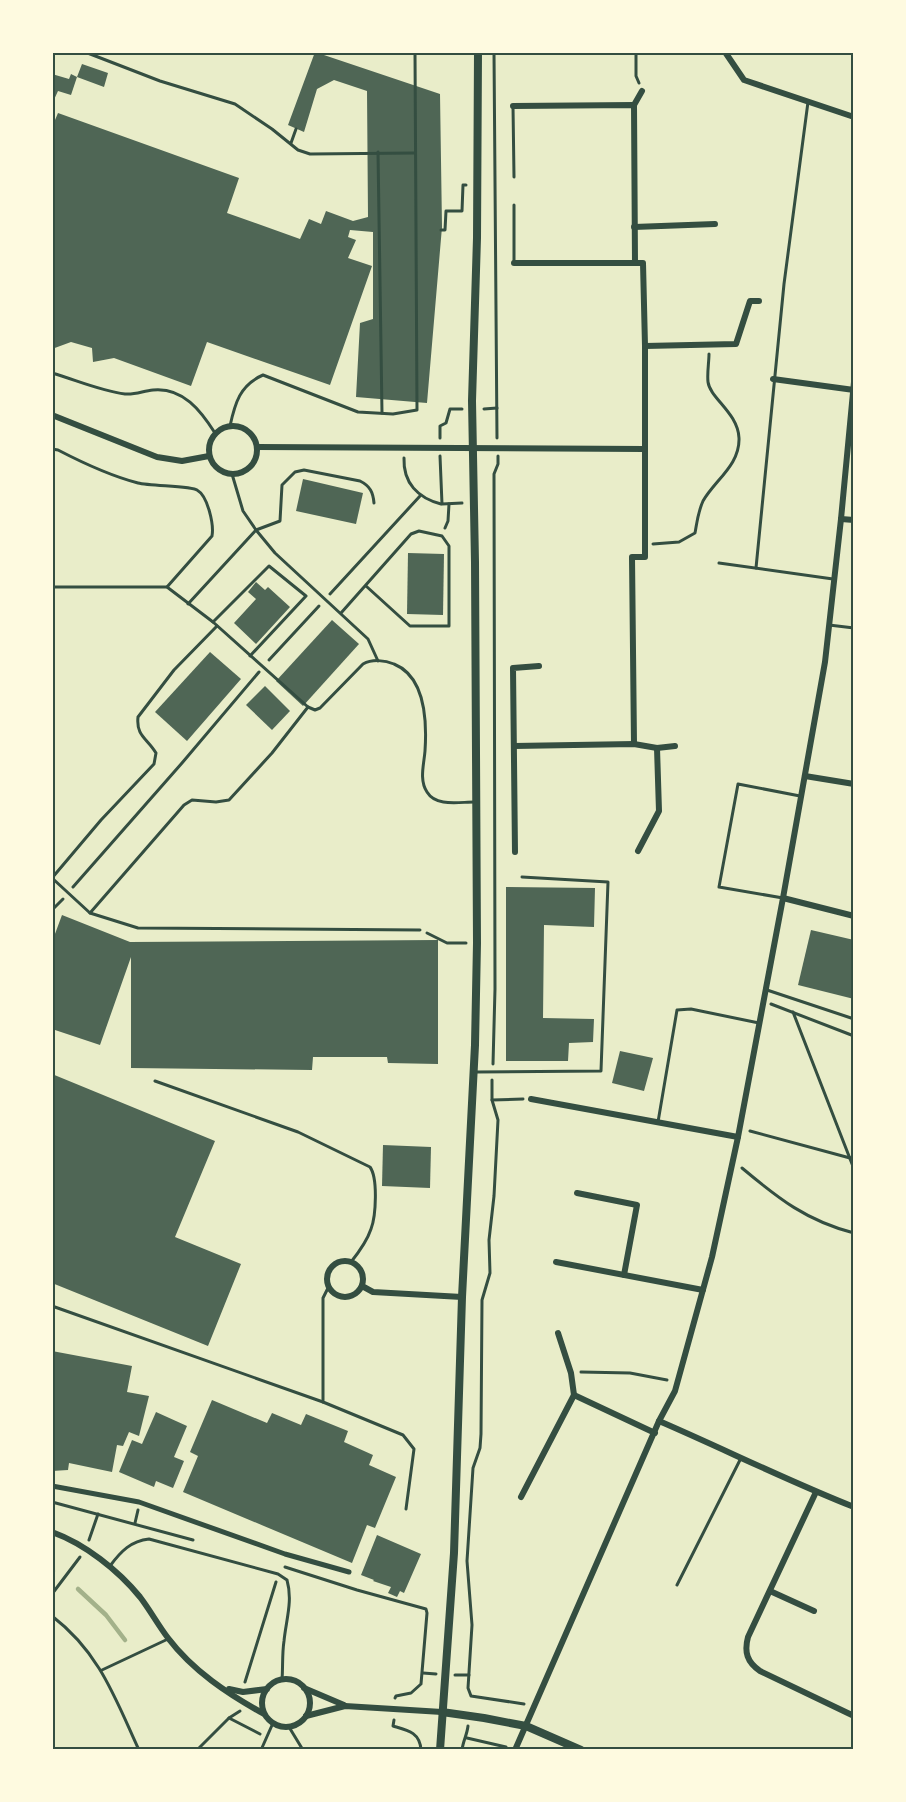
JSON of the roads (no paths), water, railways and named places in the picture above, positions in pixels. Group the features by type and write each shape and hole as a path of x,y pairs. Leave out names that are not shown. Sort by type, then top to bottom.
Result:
{"street":[{"path":"440,1749 454,1553 462,1297 474,1072 477,943 476,562 472,401 477,227 478,52"},
{"path":"725,52 744,80 854,117"},
{"path":"635,263 634,105 642,92"},
{"path":"513,106 634,105"},
{"path":"634,227 715,224"},
{"path":"514,263 644,263 645,557 632,557 634,744"},
{"path":"645,346 736,345 750,300 759,301"},
{"path":"773,379 853,390"},
{"path":"515,1749 677,1383 703,1290 740,1129 805,776 835,579 854,382"},
{"path":"52,415 157,457 182,461 209,456"},
{"path":"230,426 245,429 255,440 257,447 255,461 251,466 239,474 218,469 209,456 208,448 215,433 230,426"},
{"path":"257,447 644,449"},
{"path":"841,519 854,520"},
{"path":"515,852 513,668 539,666"},
{"path":"514,746 634,744 657,748 675,746"},
{"path":"638,851 659,811 657,748"},
{"path":"805,776 854,784"},
{"path":"783,898 854,916"},
{"path":"531,1099 738,1137"},
{"path":"577,1193 637,1205 624,1275"},
{"path":"340,1262 351,1262 360,1269 362,1286 353,1295 336,1294 329,1286 327,1280 330,1269 340,1262"},
{"path":"556,1262 703,1290"},
{"path":"362,1286 373,1292 462,1297"},
{"path":"521,1497 574,1395 571,1372 558,1333"},
{"path":"574,1395 654,1433"},
{"path":"659,1421 854,1507"},
{"path":"52,1486 139,1502 285,1554 349,1572"},
{"path":"816,1492 746,1645 749,1661 760,1671 854,1716"},
{"path":"52,1532 109,1566 138,1594 168,1639 203,1674 264,1714 273,1723 289,1727 296,1725 306,1716 345,1706 442,1712 526,1726 581,1749"},
{"path":"770,1591 814,1611"},
{"path":"264,1714 262,1701 267,1689 282,1680 298,1683 304,1688 345,1706"},
{"path":"304,1688 309,1699 306,1716"},
{"path":"225,1689 243,1692 267,1689"}],"lane":[{"path":"85,52 151,78 235,104 298,150 310,154 416,153"},
{"path":"230,426 236,403 243,389 254,379 263,375 358,412 393,414 417,410 415,52"},
{"path":"756,568 773,379 808,102"},
{"path":"513,106 514,177"},
{"path":"291,143 296,129"},
{"path":"378,152 382,413"},
{"path":"514,205 514,263"},
{"path":"52,373 127,394 161,390 175,394 201,410 215,433"},
{"path":"52,449 120,478 151,486 196,488 202,494 213,529 212,536 167,587"},
{"path":"188,604 256,530 280,521 282,485 295,472 304,470 360,480 367,484 374,503"},
{"path":"232,474 243,511 256,530 275,553 368,639 378,661"},
{"path":"342,614 366,585 411,534 419,531 442,536 449,546 449,626 410,626 366,585"},
{"path":"719,563 835,579"},
{"path":"213,622 269,566 306,596 250,656"},
{"path":"52,587 167,587 213,622 315,711 363,664 378,661 390,662 401,667 412,677 419,691 424,711 423,783 427,792 434,799 442,802 476,802"},
{"path":"829,625 854,628"},
{"path":"217,626 174,670 138,717 139,733 156,753 154,764 101,820 52,878 90,913 138,928 420,930"},
{"path":"90,913 184,805 192,800 216,802 229,800 272,753 308,707"},
{"path":"783,898 719,887 738,784 801,796"},
{"path":"474,1072 602,1071 608,882 522,878"},
{"path":"765,989 854,1019"},
{"path":"657,1122 677,1010 691,1009 759,1023"},
{"path":"156,1081 298,1132 370,1167 373,1172 375,1192 372,1227 363,1247 351,1262"},
{"path":"323,1401 323,1298 329,1286"},
{"path":"52,1305 323,1401 403,1435 414,1449 406,1509"},
{"path":"676,1585 742,1457"},
{"path":"109,1566 136,1540 150,1539 278,1574 287,1580 291,1591 283,1646 282,1680"},
{"path":"52,1616 88,1650 102,1670 139,1749"},
{"path":"102,1670 168,1639"},
{"path":"261,1749 273,1723"},
{"path":"289,1727 303,1749"}],"waterway":[{"path":"78,1589 106,1615 125,1640"}]}
